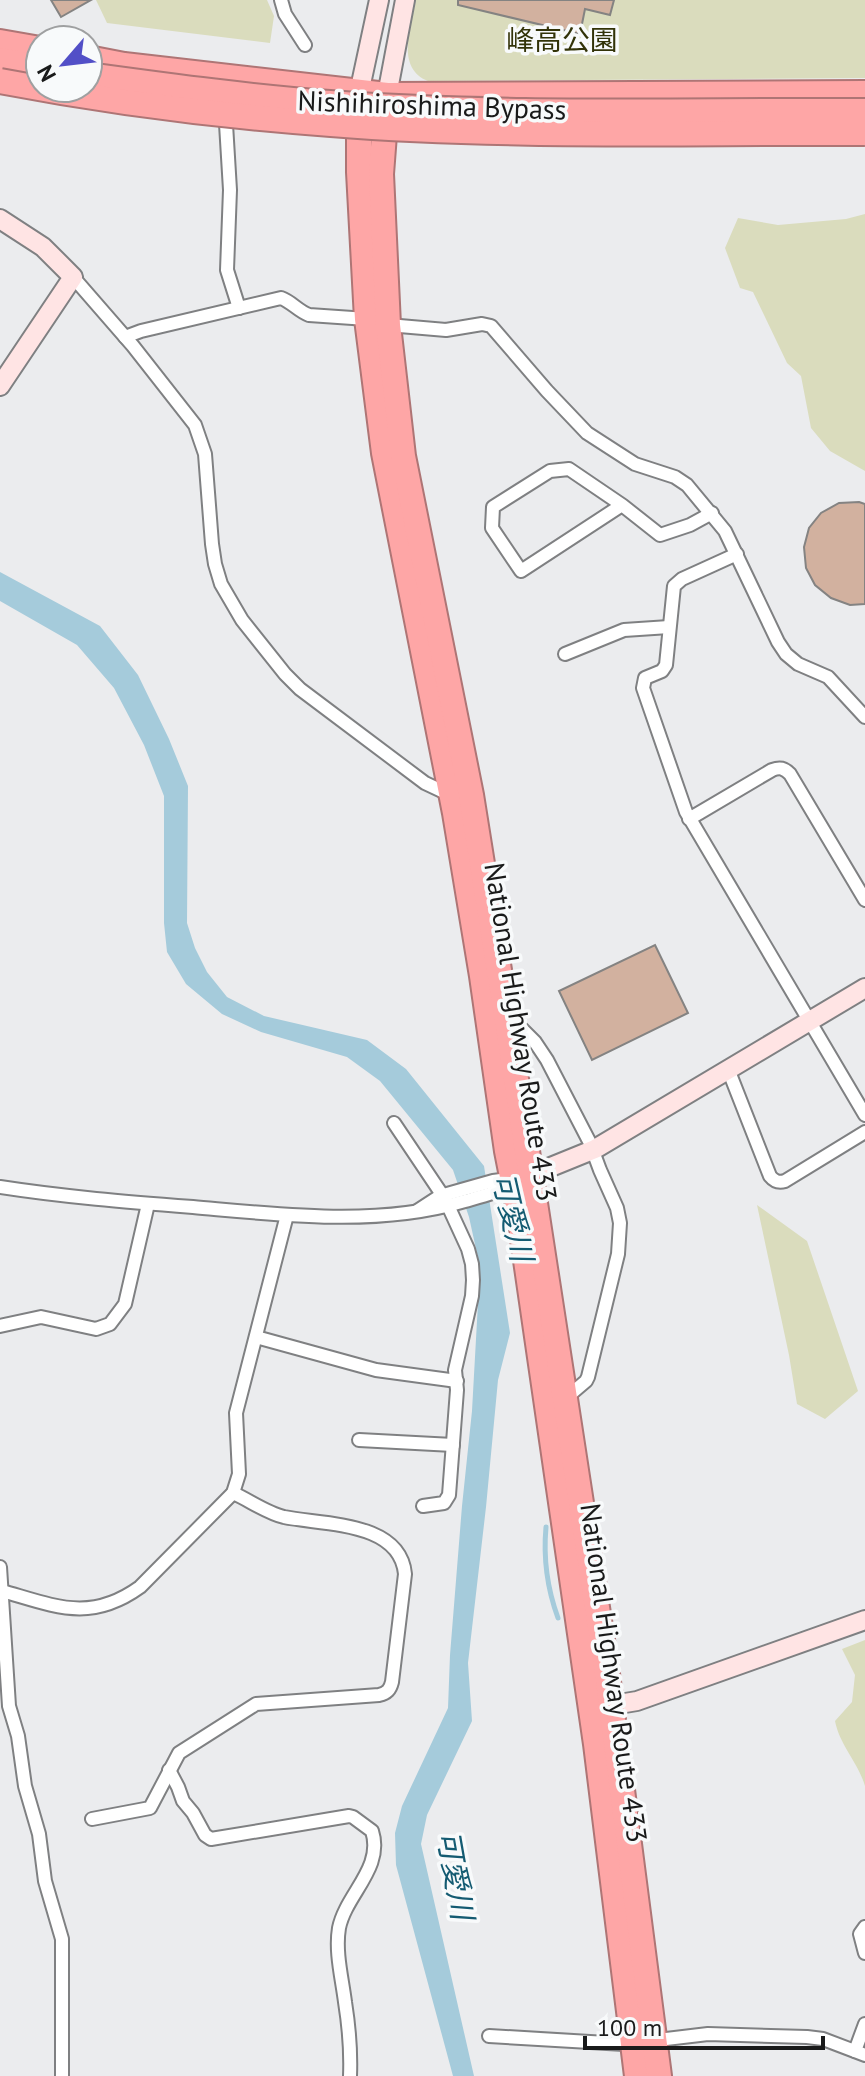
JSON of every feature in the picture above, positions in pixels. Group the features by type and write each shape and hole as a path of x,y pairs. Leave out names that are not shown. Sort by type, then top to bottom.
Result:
{"highway":[{"path":"0,42 24,46"},
{"path":"0,60 24,64"},
{"name":"Nishihiroshima Bypass","path":"104,61 387,95 865,93"},
{"name":"Nishihiroshima Bypass","path":"104,77 221,93 437,108 865,111"},
{"name":"Nishihiroshima Bypass","path":"0,81 62,93 203,112 332,124 452,130 865,133"},
{"name":"Nishihiroshima Bypass","path":"0,87 128,111 358,137 865,143"},
{"name":"National Highway Route 433","path":"359,93 358,137 377,322 461,794 506,1014 509,1182 566,1398 643,2042 637,2076"},
{"name":"National Highway Route 433","path":"377,322 381,174 387,95"},
{"name":"National Highway Route 433","path":"461,794 509,1182 601,1707"},
{"name":"National Highway Route 433","path":"643,2042 659,2076"}],"street":[{"path":"281,0 285,14 305,45"},
{"path":"359,93 379,0"},
{"path":"387,95 405,0"},
{"path":"226,124 230,190 227,270 239,308"},
{"path":"0,219 43,247 73,277 195,425 205,454 215,564 226,594 242,620 285,674 300,689 425,783 433,788 461,794"},
{"path":"0,386 73,277"},
{"path":"125,337 281,298 309,315 446,330 482,324 491,326 587,433 635,464 684,481 725,531 786,654 798,664 828,677 865,717"},
{"path":"622,505 521,571 492,528 493,507 550,471 569,469 622,505 660,535 690,525 712,513"},
{"path":"737,554 677,582 673,592 666,668 645,678 643,688 689,819 865,1115"},
{"path":"565,654 624,630 669,627"},
{"path":"689,819 783,762 865,900"},
{"path":"0,1187 51,1195 287,1215 339,1217 407,1213 509,1182 593,1150 865,988"},
{"path":"506,1014 542,1051 593,1150 620,1223 620,1239 587,1380 566,1398"},
{"path":"728,1069 774,1180 785,1181 865,1132"},
{"path":"394,1123 451,1199 456,1225 468,1249 473,1280 455,1370 457,1381 447,1500 423,1506"},
{"path":"0,1326 41,1317 96,1329 110,1324 125,1304 148,1204"},
{"path":"2,1591 58,1607 84,1610 123,1599 140,1587 233,1493 239,1474 236,1413 287,1215"},
{"path":"256,1337 376,1370 457,1381"},
{"path":"359,1440 453,1445"},
{"path":"92,1819 150,1808 175,1757 183,1749 256,1704 379,1695 385,1693 392,1682 405,1574 404,1562 398,1551 368,1531 283,1517 233,1493"},
{"path":"0,1567 5,1706 18,1736 25,1786 39,1834 45,1881 62,1939 62,2076"},
{"path":"601,1707 637,1701 865,1620"},
{"path":"169,1770 183,1801 205,1835 211,1839 349,1816 372,1831 372,1861 343,1915 338,1942 350,2045 350,2076"},
{"path":"865,1927 860,1934 865,1953"},
{"path":"489,2036 643,2042 708,2034 807,2037 823,2039 860,2053 865,2024"}],"green space":[{"path":"96,0 267,0 274,16 270,43 107,23"},
{"name":"峰高公園","path":"416,0 865,0 865,78 428,81 418,75 408,57"},
{"path":"865,214 865,471 830,451 811,428 801,376 787,363 753,292 740,288 725,248 738,218 778,225 846,219"},
{"path":"757,1205 807,1241 858,1391 825,1419 797,1404"},
{"path":"865,1640 865,1786 835,1721 852,1702 855,1675 842,1649"}],"water":[{"path":"0,572 100,626 138,675 188,786 187,923 207,972 227,997 264,1016 367,1040 406,1069 484,1166 510,1333 498,1380 468,1663 472,1721 427,1815 421,1844 474,2076 453,2076 396,1865 395,1833 402,1806 448,1708 472,1411 480,1267 469,1217 453,1170 380,1081 347,1057 261,1032 222,1014 186,984 167,952 164,923 164,796 144,745 114,688 77,645 0,601"}],"building":[{"path":"51,0 91,0 61,17"},
{"path":"458,0 614,0 610,15 585,9 580,34 458,5"},
{"path":"839,503 865,504 865,604 850,605 831,598 815,585 806,568 804,547 809,528 821,513"},
{"path":"655,945 688,1013 592,1060 559,991"}],"waterway":[{"path":"546,1527 547,1574 558,1618"}],"water label":[{"name":"可愛川","path":"512,1217"},
{"name":"可愛川","path":"455,1875"}]}
